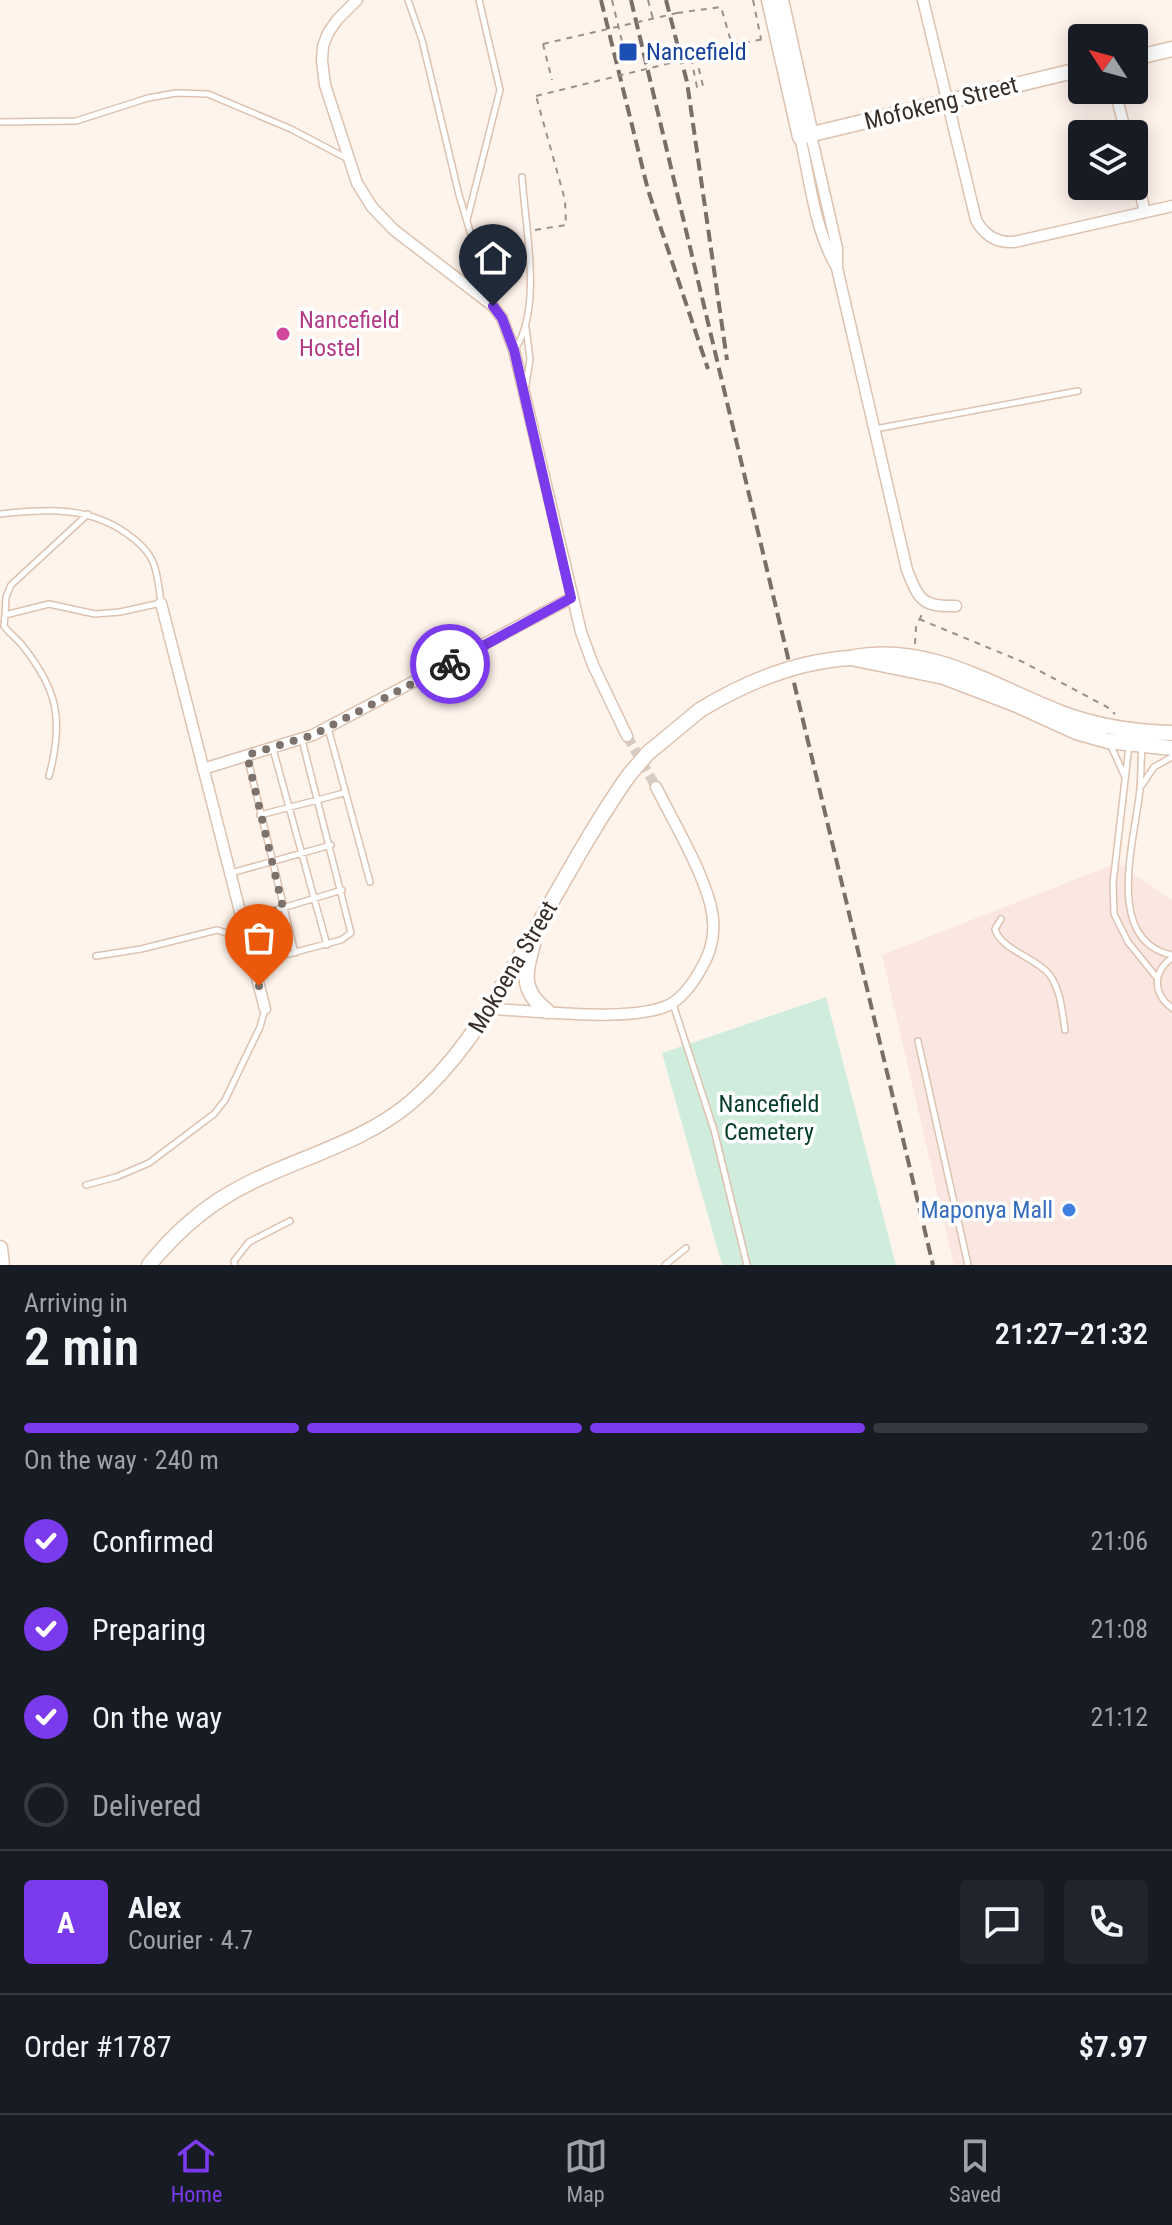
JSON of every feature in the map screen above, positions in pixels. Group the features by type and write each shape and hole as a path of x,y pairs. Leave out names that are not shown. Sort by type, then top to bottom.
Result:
{"main road":[{"path":"769,0 806,136"},
{"path":"781,0 806,136"},
{"path":"1148,55 1172,49"},
{"name":"Mofokeng Street","path":"806,136 1068,72"},
{"name":"Mokoena Street","path":"149,1265 191,1221 222,1198 357,1136 408,1104 456,1058 489,1009 629,775 648,753 700,710 730,692 761,678 819,661 924,658 954,667 1063,714 1128,737 1172,748"},
{"name":"Mokoena Street","path":"1128,737 1172,733"},
{"path":"537,928 527,984 530,995 547,1011"},
{"path":"0,1248 2,1265"}],"street":[{"path":"357,0 328,33 322,61 325,85 357,183 372,207 394,230 493,306 502,318 525,394 571,598 593,665 627,736"},
{"path":"923,0 976,220 991,238 1014,242 1172,206"},
{"path":"806,136 822,233 827,251 837,268 907,570 918,595 931,606 956,606"},
{"path":"1142,200 1145,212"},
{"path":"203,769 328,728 571,598"},
{"path":"161,603 265,1009"},
{"path":"489,1009 640,1013 673,1003 687,989 708,958 714,922 706,891 656,787"}],"lane":[{"path":"408,0 422,40 467,221 493,306"},
{"path":"467,221 500,90 479,0"},
{"path":"0,122 76,121 148,98 176,93 208,94 291,129 349,159"},
{"path":"522,177 529,268 526,327 530,359 525,394"},
{"path":"514,350 526,327"},
{"path":"874,429 1078,391"},
{"path":"0,514 66,510 111,523 143,547 154,565 161,603 95,614 49,604 5,615"},
{"path":"49,776 58,734 56,707 24,647 4,626 6,597 11,585 88,514"},
{"path":"328,728 370,882"},
{"path":"1126,785 1121,763 1128,737"},
{"path":"1128,737 1126,785 1113,883 1114,914 1128,942 1157,978 1160,995 1172,1008"},
{"path":"1128,737 1140,789 1128,874 1128,904 1146,943 1172,957"},
{"path":"96,956 141,949 217,930 236,939 253,963 327,945 351,933 302,739"},
{"path":"272,747 327,945"},
{"path":"247,755 295,953"},
{"path":"1140,789 1154,767 1172,757"},
{"path":"260,815 344,793"},
{"path":"230,873 331,845"},
{"path":"242,920 342,890"},
{"path":"1001,919 995,929 999,938 1051,977 1065,1030"},
{"path":"1157,978 1164,964 1172,957"},
{"path":"673,1003 714,1130 747,1265"},
{"path":"86,1185 149,1163 214,1114 225,1100 260,1027 265,1009"},
{"path":"918,1041 968,1265"},
{"path":"235,1265 234,1261 249,1242 290,1221"},
{"path":"665,1265 686,1248"}],"path":[{"path":"612,0 626,58"},
{"path":"648,0 653,19"},
{"path":"753,0 761,40"},
{"path":"552,80 543,44 677,13 721,7 732,45"},
{"path":"526,231 566,225 565,200 536,96 691,58 697,87 703,86 696,57 732,45 777,37"},
{"path":"915,649 919,619 1023,662 1107,707 1115,713 1128,737"}],"shaded area":[{"name":"Maponya Mall","path":"1117,863 1172,900 1172,1265 954,1265 882,955"}],"green space":[{"name":"Nancefield Cemetery","path":"826,997 896,1265 722,1265 662,1053"}],"tunnel":[{"path":"627,736 656,787"}],"railway":[{"path":"601,0 648,190 708,369"},
{"path":"631,0 933,1265"},
{"path":"666,0 687,82 727,360"}],"way so far":[{"path":"259,986 242,920 283,908 247,755 324,731 450,664"}],"place":[{"name":"Nancefield","path":"628,52"},
{"name":"Nancefield Hostel","path":"283,334"},
{"name":"Maponya Mall","path":"1069,1210"}],"route":[{"path":"450,664 571,598 514,350 502,318 493,306"}]}
